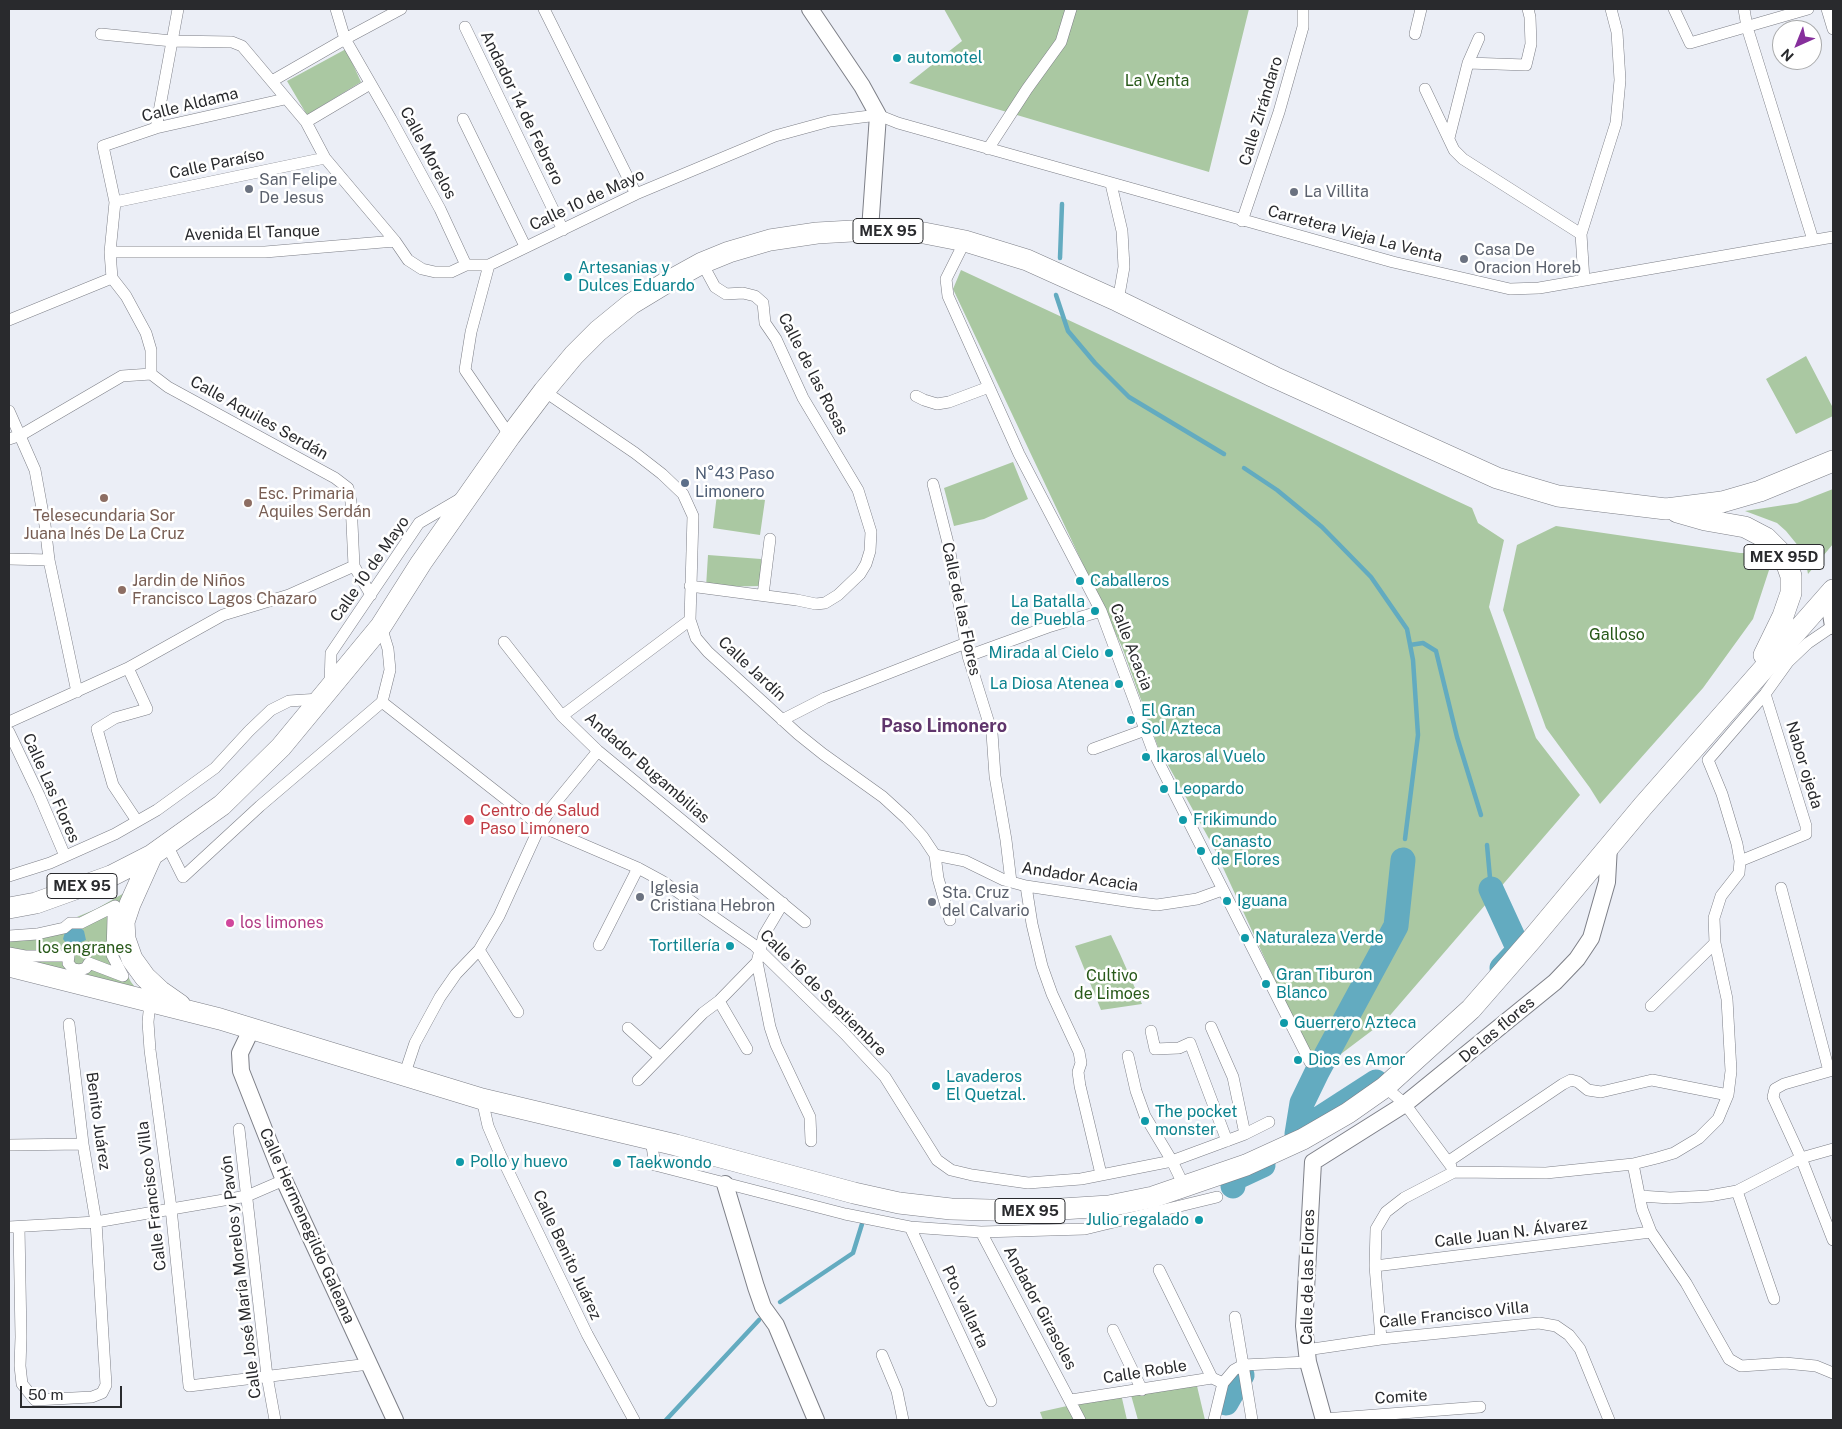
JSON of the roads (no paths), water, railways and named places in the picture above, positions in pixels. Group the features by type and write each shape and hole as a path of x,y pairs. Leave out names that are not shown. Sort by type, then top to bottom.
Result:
{"highway":[{"name":"MEX 95","path":"9,908 36,903 111,876 160,850 222,806 265,764 326,694 381,626 421,563 510,436 574,355 598,331 631,304 702,263 729,252 770,240 817,233 870,230 924,233 965,241 1027,260 1118,301 1274,377 1497,478 1558,496 1666,509 1722,502 1760,491 1833,461"},
{"name":"MEX 95D","path":"1666,509 1705,520 1745,527 1766,538 1784,556 1791,576 1791,594 1760,686"},
{"name":"MEX 95","path":"9,966 187,1010 482,1099 676,1145 863,1195 900,1203 952,1209 1029,1211 1109,1206 1153,1197 1185,1188 1246,1165 1303,1139 1348,1113 1385,1087 1471,1009 1532,939 1608,846 1760,686 1831,593"},
{"path":"160,850 130,904 124,922 126,939 132,959 145,977 160,992 187,1010"}],"street":[{"path":"156,128 178,9"},
{"name":"Calle Morelos","path":"336,9 345,39 392,119 440,209 466,265"},
{"path":"272,81 402,9"},
{"path":"544,9 636,194"},
{"path":"810,9 862,86 878,114 870,230"},
{"path":"988,149 1027,89 1061,42 1072,9"},
{"name":"Calle Zirándaro","path":"1242,220 1280,112 1303,26 1303,9"},
{"path":"1415,34 1420,9"},
{"path":"1468,63 1526,65 1531,44 1528,9"},
{"path":"1584,280 1581,234 1616,123 1620,80 1617,32 1612,9"},
{"path":"1674,9 1690,42 1808,9"},
{"path":"1744,9 1747,27 1813,240"},
{"path":"1827,9 1833,29"},
{"name":"Andador 14 de Febrero","path":"465,27 563,230"},
{"path":"101,34 172,41 232,42 242,46 272,81 285,100 306,122 325,158 395,241 408,260 422,269 436,272 451,272 466,265 489,265 472,332 465,370 510,436"},
{"path":"1449,138 1468,63 1479,38"},
{"path":"306,122 370,84"},
{"path":"1424,89 1454,150 1472,166 1581,234"},
{"name":"Calle Aldama","path":"115,202 103,146 156,128 285,100"},
{"name":"Calle 10 de Mayo","path":"489,265 636,194 775,136 830,121 878,114"},
{"name":"Carretera Vieja La Venta","path":"878,114 898,123 1111,184 1393,262 1510,289 1539,288 1833,238"},
{"path":"463,119 525,246"},
{"name":"Calle Paraíso","path":"115,202 325,158"},
{"path":"1111,184 1122,231 1124,267 1118,301"},
{"path":"9,439 21,435 122,376 151,374 151,350 146,333 126,296 112,278 110,252 115,202"},
{"name":"Avenida El Tanque","path":"110,252 265,252 395,241"},
{"name":"Calle Acacia","path":"965,241 946,279 948,296 1019,454 1101,611 1153,751 1310,1062"},
{"name":"Calle de las Rosas","path":"690,586 816,604 826,603 848,587 860,574 866,564 870,551 871,532 858,490 804,398 776,339 765,324 763,303 755,296 743,293 726,294 715,287 702,263"},
{"path":"9,320 112,278"},
{"name":"Calle Aquiles Serdán","path":"151,374 168,387 334,478 348,488 352,502 354,566 371,595"},
{"path":"916,396 937,404 949,402 989,386"},
{"name":"Calle Jardín","path":"544,391 635,453 662,474 683,494 693,516 694,539 690,586 690,620 696,638 708,652 782,720 823,754 883,797 907,819 923,837 935,855"},
{"path":"9,411 35,470 45,524 49,560 77,692"},
{"name":"Calle de las Flores","path":"933,484 948,547 968,656 992,733 995,776 1011,882"},
{"name":"Calle 10 de Mayo","path":"326,694 331,653 419,524 472,492"},
{"path":"763,595 770,539"},
{"path":"9,559 49,560"},
{"path":"9,722 128,668 223,615 289,595 354,566"},
{"path":"1381,1339 1375,1266 1376,1230 1386,1212 1404,1198 1454,1172 1546,1173 1633,1164 1674,1153 1699,1138 1718,1118 1728,1095 1731,1071 1727,999 1715,943 1714,918 1721,896 1738,873 1740,861 1738,844 1722,794 1708,760 1760,686 1808,643 1833,626 1831,593"},
{"path":"968,656 1048,627 1101,611"},
{"path":"562,716 690,620"},
{"path":"160,850 183,877 260,806 382,702 390,670 388,649 381,626"},
{"name":"Andador Bugambilias","path":"504,642 562,716 598,751 805,922"},
{"path":"782,720 826,698 966,643"},
{"path":"128,668 147,709 115,718 97,729 113,785 137,821"},
{"name":"Nabor ojeda","path":"1740,861 1806,834 1806,826 1760,686"},
{"path":"9,876 50,863 115,834 164,805 215,768 271,710 288,701 326,694"},
{"name":"Calle 16 de Septiembre","path":"382,702 540,826 662,880 759,956 845,1034 885,1077 937,1160 951,1170 1028,1183 1081,1179 1101,1174"},
{"path":"1093,749 1145,730"},
{"name":"Calle Las Flores","path":"9,732 39,795 64,856"},
{"path":"404,1076 415,1042 440,997 456,974 479,950 524,865 540,826 552,808 598,751"},
{"name":"De las flores","path":"1313,1162 1405,1104 1555,982 1577,959 1591,938 1607,882 1608,846"},
{"path":"935,855 938,878 950,920"},
{"name":"Andador Acacia","path":"935,855 965,861 1011,882 1026,886 1157,905 1197,899 1222,890"},
{"path":"599,945 638,868"},
{"path":"1026,886 1032,924 1042,966 1052,994 1079,1052 1081,1063 1078,1072 1080,1086 1101,1174 1172,1160 1245,1134 1269,1122"},
{"path":"1781,888 1831,1071 1784,1084 1775,1089 1773,1097 1831,1226 1833,1240"},
{"path":"783,904 764,935 759,956 770,1026 776,1045 810,1117 811,1141"},
{"path":"9,936 38,934 64,928 70,923 81,924 116,906 113,917 112,955 123,976 89,963 86,968 80,970 73,969 68,963 69,956 9,954"},
{"path":"1651,1006 1715,943"},
{"path":"479,950 518,1012"},
{"path":"638,1080 703,1013 719,1000 759,956"},
{"path":"719,1000 747,1049"},
{"name":"Calle Francisco Villa","path":"150,1002 148,1022 150,1050 190,1386 267,1376"},
{"name":"Benito Juárez","path":"69,1024 83,1144 96,1222"},
{"path":"1211,1027 1233,1077 1245,1134"},
{"path":"628,1028 660,1057"},
{"name":"Calle Hermenegildo Galeana","path":"251,1030 240,1053 242,1071 284,1180 395,1420"},
{"path":"1151,1031 1156,1049 1179,1048 1190,1043 1227,1140"},
{"path":"1128,1056 1136,1091 1145,1116 1172,1160 1185,1188"},
{"path":"1449,1161 1571,1080 1578,1082 1588,1090 1601,1092 1652,1080 1728,1095"},
{"path":"1385,1087 1405,1104 1449,1161 1454,1172"},
{"name":"Calle Benito Juárez","path":"482,1099 488,1126 500,1154 586,1334 634,1420"},
{"name":"Calle José María Morelos y Pavón","path":"239,1129 267,1376 275,1420"},
{"path":"651,1140 655,1165 844,1214 910,1227 981,1232 1085,1229 1217,1197"},
{"path":"9,1145 83,1144"},
{"path":"1640,1196 1670,1198 1709,1196 1737,1191 1801,1158 1833,1149"},
{"name":"Calle de las Flores","path":"1313,1162 1304,1326 1307,1356 1324,1420"},
{"path":"1633,1164 1642,1209 1651,1232 1686,1283 1730,1358 1741,1366 1785,1362 1816,1366 1833,1373"},
{"path":"96,1222 106,1385 102,1393 92,1397 35,1400 22,1384 14,1227 96,1222 247,1196 284,1180"},
{"path":"725,1184 763,1307 776,1325 816,1420"},
{"path":"1737,1191 1774,1299"},
{"name":"Pto. vallarta","path":"910,1227 991,1401"},
{"name":"Andador Girasoles","path":"981,1232 1080,1420"},
{"name":"Calle Juan N. Álvarez","path":"1375,1266 1651,1232"},
{"path":"1159,1270 1212,1378"},
{"path":"1235,1317 1252,1420"},
{"name":"Calle Francisco Villa","path":"1243,1365 1307,1356 1381,1339 1539,1323 1556,1326 1570,1335 1580,1350 1610,1420"},
{"path":"1112,1330 1142,1390"},
{"path":"882,1355 896,1391 903,1420"},
{"path":"267,1376 369,1364"},
{"path":"1214,1420 1224,1382 1234,1370 1243,1365"},
{"name":"Calle Roble","path":"1071,1400 1212,1378 1224,1382"},
{"name":"Comite","path":"1324,1420 1480,1407"}],"water":[{"path":"80,927 84,931 86,940 81,942 77,948 69,947 63,939 65,932 67,929"}],"waterway":[{"path":"1060,258 1062,204"},
{"path":"1056,295 1068,331 1095,363 1129,397 1224,454"},
{"path":"1244,468 1277,490 1322,527 1371,577 1407,629 1413,660 1418,735 1405,839"},
{"path":"1410,645 1423,643 1436,651 1457,737 1481,815"},
{"path":"1487,845 1491,889"},
{"path":"1297,1134 1302,1103 1396,926 1403,860"},
{"path":"1491,889 1519,950 1502,968"},
{"path":"1311,1124 1376,1082"},
{"path":"1233,1186 1233,1179 1263,1165"},
{"path":"780,1302 853,1253 862,1224"},
{"path":"666,1420 759,1320"},
{"path":"1226,1403 1242,1375"}],"place":[{"name":"automotel","path":"897,58"},
{"name":"San Felipe De Jesus","path":"249,189"},
{"name":"La Villita","path":"1294,192"},
{"name":"Casa De Oracion Horeb","path":"1464,259"},
{"name":"Artesanias y Dulces Eduardo","path":"568,277"},
{"name":"N°43 Paso Limonero","path":"685,483"},
{"name":"Telesecundaria Sor Juana Inés De La Cruz","path":"104,498"},
{"name":"Esc. Primaria Aquiles Serdán","path":"248,503"},
{"name":"Caballeros","path":"1080,581"},
{"name":"Jardin de Niños Francisco Lagos Chazaro","path":"122,590"},
{"name":"La Batalla de Puebla","path":"1095,611"},
{"name":"Mirada al Cielo","path":"1109,653"},
{"name":"La Diosa Atenea","path":"1119,684"},
{"name":"El Gran Sol Azteca","path":"1131,720"},
{"name":"Ikaros al Vuelo","path":"1146,757"},
{"name":"Leopardo","path":"1164,789"},
{"name":"Centro de Salud Paso Limonero","path":"469,820"},
{"name":"Frikimundo","path":"1183,820"},
{"name":"Canasto de Flores","path":"1201,851"},
{"name":"Iglesia Cristiana Hebron","path":"640,897"},
{"name":"Iguana","path":"1227,901"},
{"name":"Sta. Cruz del Calvario","path":"932,902"},
{"name":"los limones","path":"230,923"},
{"name":"Naturaleza Verde","path":"1245,938"},
{"name":"Tortillería","path":"730,946"},
{"name":"Gran Tiburon Blanco","path":"1266,984"},
{"name":"Guerrero Azteca","path":"1284,1023"},
{"name":"Dios es Amor","path":"1298,1060"},
{"name":"Lavaderos El Quetzal.","path":"936,1086"},
{"name":"The pocket monster","path":"1145,1121"},
{"name":"Pollo y huevo","path":"460,1162"},
{"name":"Taekwondo","path":"617,1163"},
{"name":"Julio regalado","path":"1199,1220"}],"district":[{"name":"Paso Limonero","path":"944,726"}],"park label":[{"name":"La Venta","path":"1157,81"},
{"name":"Galloso","path":"1617,635"},
{"name":"los engranes","path":"85,948"},
{"name":"Cultivo de Limoes","path":"1112,985"}]}
